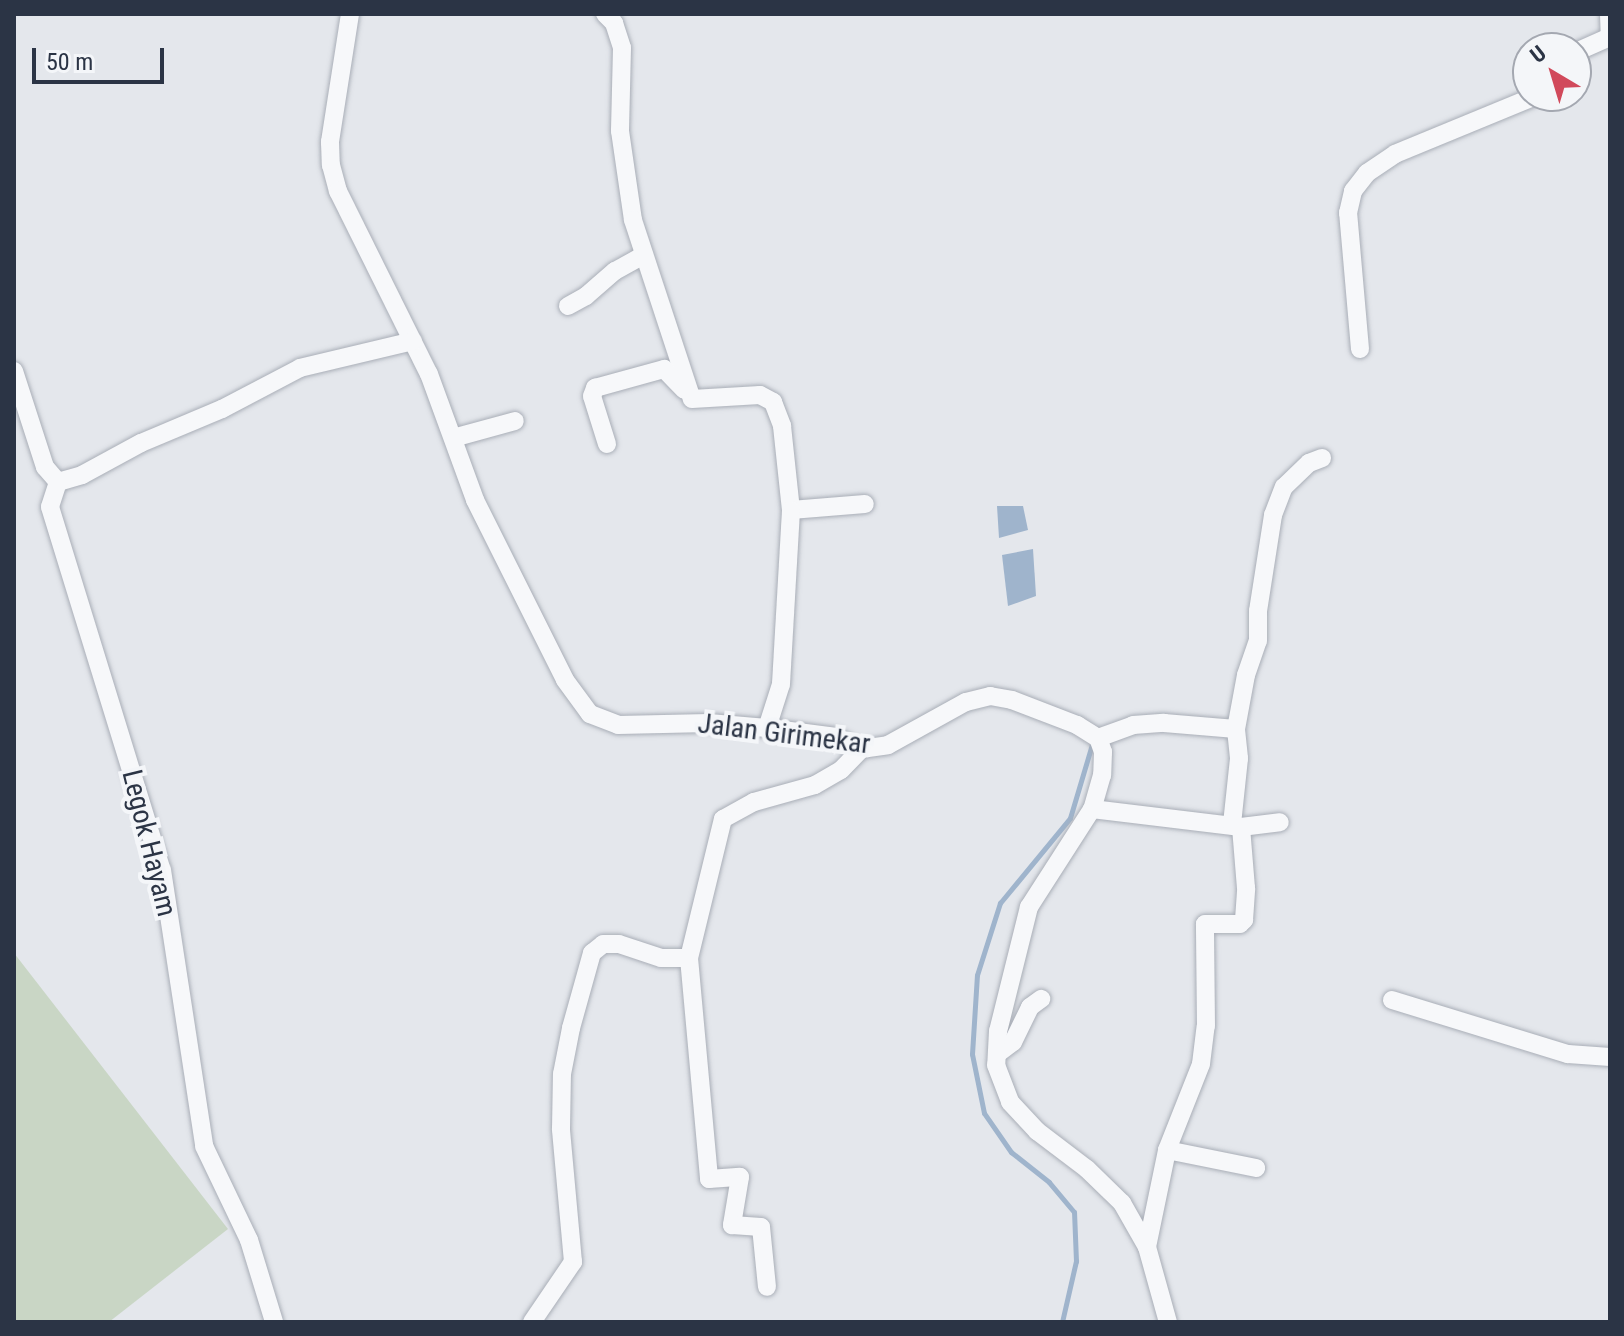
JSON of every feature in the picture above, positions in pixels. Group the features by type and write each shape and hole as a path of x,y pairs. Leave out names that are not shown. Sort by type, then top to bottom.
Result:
{"street":[{"name":"Jalan Girimekar","path":"350,14 330,142 331,165 338,191 413,341 475,500 535,613 565,680 590,714 618,725 709,723 767,728 836,737 861,749 888,745 966,702 990,696 1012,700 1077,725 1098,738"},
{"path":"605,14 614,23 622,48 620,131 627,196 692,399"},
{"path":"1609,14 1610,37"},
{"path":"1360,349 1348,213 1353,191 1367,173 1395,154 1512,106"},
{"path":"568,306 586,296 615,271 644,255"},
{"path":"14,371 45,467 58,482 82,475 141,443 222,409 300,368 413,341"},
{"path":"607,444 592,396 595,388 664,369 692,399"},
{"path":"692,399 760,395 773,402 782,426 791,510 781,684 767,728"},
{"path":"453,438 515,421"},
{"path":"1147,1247 1167,1150 1201,1064 1206,1026 1205,924 1240,924 1244,920 1246,888 1236,825 1239,758 1236,729 1246,675 1258,641 1258,611 1273,515 1284,487 1309,463 1322,458"},
{"name":"Legok Hayam","path":"58,482 50,507 162,870 204,1146 249,1240 274,1322"},
{"path":"791,510 865,504"},
{"path":"1168,1322 1147,1247 1122,1203 1087,1169 1037,1131 1010,1102 996,1065 998,1031 1029,907 1092,809 1102,775 1103,752 1098,738 1133,725 1164,723 1236,729"},
{"path":"767,1287 761,1227 732,1225 740,1177 709,1179 689,958 723,819 754,802 815,785 841,770 861,749"},
{"path":"1092,809 1236,825 1280,822"},
{"path":"532,1322 573,1262 561,1129 562,1074 592,953 603,944 619,944 661,958 689,958"},
{"path":"997,1054 1013,1042 1030,1007 1041,999"},
{"path":"1392,1000 1568,1054 1610,1057"},
{"path":"1167,1150 1256,1168"}],"green space":[{"path":"14,953 228,1229 109,1322 14,1322"}],"water":[{"path":"997,506 1023,506 1028,530 999,538"},
{"path":"1033,549 1036,596 1008,606 1002,555"}],"waterway":[{"path":"1062,1322 1076,1261 1074,1212 1049,1182 1011,1152 984,1113 972,1054 977,975 1000,903 1070,818 1092,744"}]}
